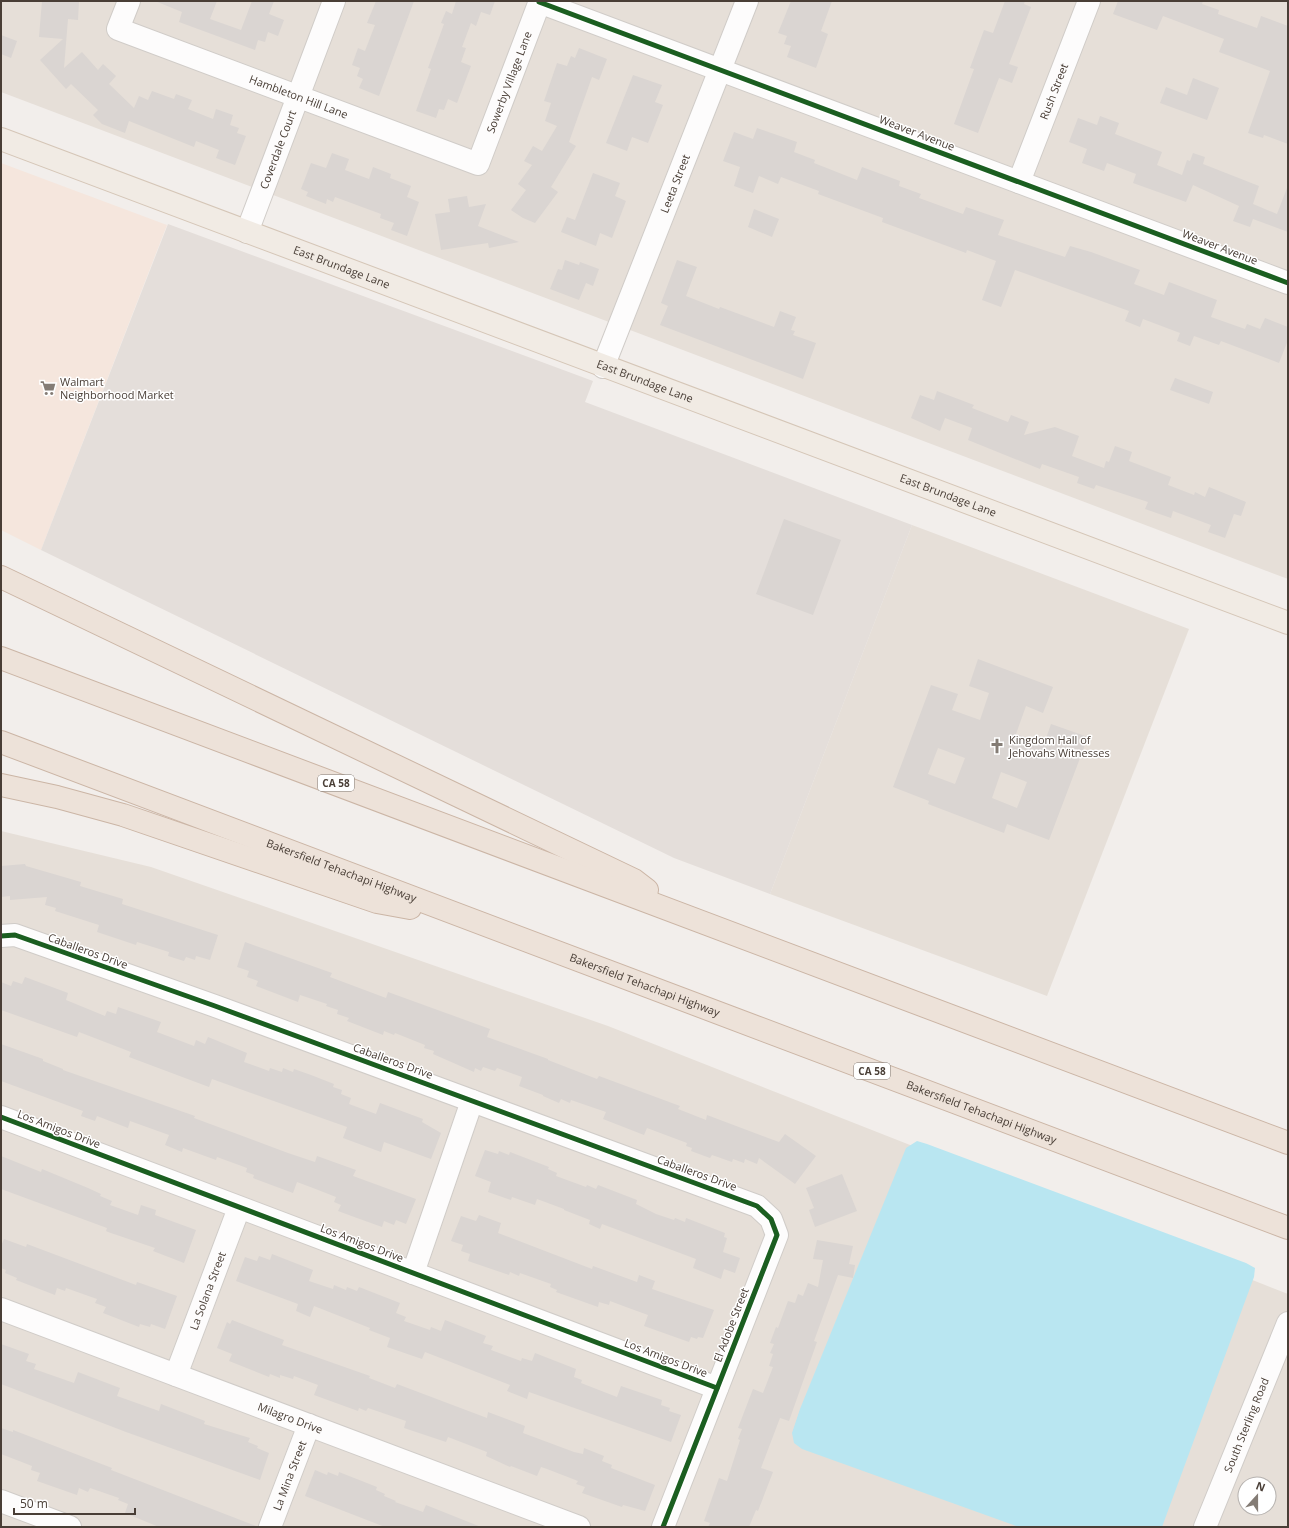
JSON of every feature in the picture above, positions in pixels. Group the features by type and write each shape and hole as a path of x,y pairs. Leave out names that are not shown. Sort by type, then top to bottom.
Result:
{"highway":[{"path":"1,577 634,880 671,909"},
{"name":"CA 58","path":"1,658 671,909 1288,1143"},
{"name":"Bakersfield Tehachapi Highway","path":"1,742 455,915 1288,1228"},
{"path":"1,785 123,815 377,902 455,915"}],"main road":[{"name":"East Brundage Lane","path":"1,139 603,367 1288,623"}],"street":[{"name":"Hambleton Hill Lane","path":"129,1 118,29 478,164"},
{"name":"Coverdale Court","path":"248,232 334,1"},
{"name":"Leeta Street","path":"603,367 747,1"},
{"name":"Rush Street","path":"1019,182 1089,1"},
{"name":"Weaver Avenue","path":"539,2 1288,283"},
{"name":"Sowerby Village Lane","path":"478,164 539,2"},
{"name":"Caballeros Drive","path":"1,936 15,935 472,1101 757,1206 771,1219"},
{"path":"413,1273 472,1101"},
{"name":"Los Amigos Drive","path":"1,1117 717,1388"},
{"name":"La Solana Street","path":"176,1375 239,1208"},
{"name":"El Adobe Street","path":"663,1527 777,1235 771,1219"},
{"name":"Milagro Drive","path":"1,1309 579,1527"},
{"name":"South Sterling Road","path":"1205,1527 1288,1322"},
{"name":"La Mina Street","path":"270,1527 309,1425"},
{"path":"1,1501 70,1527"}],"shaded area":[{"path":"1,1 1288,1 1288,579 1,92"},
{"path":"1,163 167,225 41,550 1,530"},
{"path":"168,224 593,381 585,402 912,525 770,894 674,858 41,550"},
{"path":"912,525 1189,629 1047,996 770,894"},
{"path":"1,831 151,867 608,1026 1288,1294 1288,1527 1,1527"}],"water":[{"path":"917,1141 1246,1263 1255,1268 1254,1277 1162,1527 1019,1527 802,1449 794,1443 792,1433 800,1409 906,1148"}],"building":[{"path":"42,1 79,2 78,20 68,19 64,68 82,52 98,70 103,64 116,76 109,84 134,108 139,96 148,100 152,91 174,99 176,94 192,100 188,109 213,119 216,109 233,115 230,125 239,128 237,133 246,136 235,165 216,158 219,150 196,141 194,147 129,121 125,133 102,124 93,115 98,110 71,84 66,89 40,60 63,39 39,37"},
{"path":"155,1 217,1 210,19 241,30 252,1 274,1 269,14 284,20 278,36 268,32 265,42 258,40 255,50 179,22 182,12"},
{"path":"376,1 414,1 379,96 359,88 363,79 357,76 360,68 352,65 358,48 365,51 375,25 367,23"},
{"path":"456,1 495,1 490,15 481,12 476,26 471,23 462,47 466,48 461,62 471,66 457,103 448,99 444,110 439,109 436,118 416,111 431,69 428,68 444,24 441,23 446,11 452,14"},
{"path":"791,1 832,1 821,31 828,34 816,68 787,57 791,46 784,44 787,36 778,33"},
{"path":"1005,1 1025,1 1024,4 1031,7 1009,64 1018,67 1012,83 999,78 978,133 954,124 974,69 970,68 984,30 993,33"},
{"path":"1118,1 1203,1 1202,4 1219,10 1218,14 1257,28 1261,16 1288,26 1288,144 1264,135 1263,138 1248,133 1270,71 1219,52 1224,39 1163,16 1157,30 1113,14"},
{"path":"1,35 17,41 11,58 1,54"},
{"path":"579,48 607,59 599,80 592,77 569,142 576,146 551,187 558,192 535,223 523,218 511,210 526,190 518,184 532,165 524,161 533,146 542,151 557,126 545,121 551,103 544,101 557,63 567,66 571,56 575,58"},
{"path":"633,75 662,85 655,102 663,105 648,143 632,137 627,151 606,143"},
{"path":"1193,78 1219,88 1207,120 1160,103 1166,87 1187,95"},
{"path":"1100,116 1119,123 1115,134 1162,152 1157,165 1182,175 1187,160 1190,161 1193,153 1205,157 1203,164 1259,186 1253,204 1277,214 1288,188 1288,232 1253,219 1250,227 1233,221 1239,206 1193,185 1186,202 1133,183 1136,174 1107,163 1104,171 1082,163 1087,149 1069,142 1078,118 1097,125"},
{"path":"757,128 797,142 794,152 815,160 814,163 857,180 862,167 900,181 899,186 921,194 919,198 963,214 966,207 1004,220 998,235 1065,257 1070,246 1091,252 1140,270 1134,284 1164,295 1169,282 1217,300 1211,317 1245,329 1247,324 1260,329 1265,318 1288,327 1288,340 1279,363 1221,341 1219,345 1194,336 1190,346 1177,341 1180,333 1143,319 1140,327 1125,321 1129,311 1015,270 1001,307 982,300 996,261 967,250 966,253 882,222 883,218 818,194 819,191 781,177 778,184 759,176 753,193 734,186 740,167 723,161 734,132 753,139"},
{"path":"332,153 349,159 345,170 369,179 373,167 391,174 390,178 411,186 407,197 419,202 407,236 391,230 394,223 380,218 381,214 335,197 333,202 327,199 326,204 306,196 308,192 301,189 311,163 326,168"},
{"path":"593,173 620,183 615,196 626,201 612,238 600,233 596,246 561,232 567,217 575,220"},
{"path":"467,196 469,207 486,204 478,226 519,242 489,248 488,243 441,250 435,214 450,212 448,199"},
{"path":"754,209 779,219 772,237 748,227"},
{"path":"565,260 579,265 580,262 599,269 593,286 586,283 579,300 550,289 558,269 562,270"},
{"path":"677,260 697,267 686,296 719,309 720,307 774,327 780,311 796,317 791,330 795,331 793,335 816,343 803,379 660,325 668,306 661,303"},
{"path":"1175,378 1213,392 1209,404 1170,390"},
{"path":"937,391 974,405 972,408 1008,422 1011,415 1029,422 1024,435 1055,427 1079,436 1072,456 1104,468 1106,461 1109,462 1115,446 1132,452 1129,461 1171,477 1168,485 1194,495 1195,492 1205,497 1209,487 1246,502 1241,516 1234,514 1225,538 1208,532 1211,525 1173,511 1171,518 1145,509 1148,502 1096,485 1094,489 1077,483 1079,477 1042,464 1040,469 968,440 972,428 945,418 940,431 911,418 920,395 934,400"},
{"path":"784,519 841,540 813,615 756,594"},
{"name":"Kingdom Hall of Jehovahs Witnesses","path":"978,659 1053,687 1043,713 1026,706 1016,734 1044,744 1051,724 1088,737 1049,840 1007,824 1004,833 928,804 929,801 893,787 931,685 958,694 952,710 980,720 989,693 969,686","holes":["938,748 965,758 955,784 928,774","1001,772 1027,782 1017,808 992,798"]},
{"path":"25,864 26,866 81,882 80,886 123,899 122,904 218,935 210,960 196,956 195,960 186,957 184,961 168,956 169,952 137,942 136,945 97,932 99,925 55,911 56,908 45,905 47,897 10,900 10,896 1,897 1,866"},
{"path":"245,942 332,973 330,977 386,998 388,992 490,1029 487,1037 548,1059 597,1079 599,1076 680,1106 678,1109 706,1120 707,1115 779,1142 785,1134 816,1156 795,1184 759,1158 757,1164 745,1159 744,1163 733,1159 732,1162 712,1155 710,1158 691,1151 692,1148 686,1146 687,1143 647,1128 644,1135 603,1119 606,1112 571,1100 570,1103 561,1099 559,1103 519,1086 522,1077 497,1068 495,1071 483,1067 481,1071 475,1068 474,1072 433,1054 434,1051 424,1048 425,1045 395,1033 394,1035 384,1031 383,1035 347,1021 349,1018 337,1014 338,1010 326,1006 327,1004 300,995 298,1002 256,986 258,981 247,977 249,971 237,967"},
{"path":"25,977 68,993 66,1000 105,1016 107,1011 116,1014 118,1007 161,1022 157,1032 194,1046 196,1040 205,1044 208,1037 247,1053 244,1062 269,1071 270,1068 282,1072 283,1068 293,1072 294,1069 311,1075 334,1084 333,1087 342,1090 341,1094 351,1098 349,1104 376,1114 380,1103 423,1119 422,1122 441,1133 431,1159 384,1142 381,1152 343,1138 347,1127 212,1079 209,1087 129,1057 131,1052 79,1032 77,1037 1,1010 1,982 11,986 13,981 22,984"},
{"path":"1,1044 43,1059 43,1061 63,1070 195,1116 194,1118 288,1153 315,1162 317,1156 356,1170 353,1176 416,1199 406,1224 396,1220 394,1225 384,1221 382,1227 338,1211 341,1205 334,1202 336,1197 313,1188 297,1182 293,1193 253,1178 254,1175 246,1172 247,1168 217,1157 216,1160 183,1148 182,1152 165,1145 169,1135 130,1121 128,1128 97,1116 95,1121 81,1116 83,1111 1,1081"},
{"path":"485,1150 498,1154 499,1151 509,1155 510,1152 549,1167 548,1169 557,1173 556,1176 586,1187 587,1185 596,1189 598,1185 637,1200 636,1204 656,1214 685,1222 686,1218 725,1233 724,1237 727,1238 723,1252 740,1258 735,1273 724,1269 721,1279 693,1268 696,1259 602,1224 600,1229 589,1224 590,1220 564,1209 537,1199 535,1205 512,1197 511,1200 488,1192 491,1182 475,1176"},
{"path":"1,1156 41,1172 42,1169 88,1188 101,1194 100,1196 112,1201 110,1205 138,1215 141,1205 156,1210 155,1215 196,1230 184,1263 153,1251 155,1248 108,1232 106,1231 107,1228 1,1189"},
{"path":"842,1174 857,1211 815,1227 809,1210 814,1208 806,1188"},
{"path":"479,1215 501,1223 498,1233 592,1269 593,1266 637,1282 639,1275 655,1281 652,1289 714,1310 703,1338 698,1337 697,1339 691,1337 689,1342 644,1326 648,1315 610,1301 609,1305 599,1302 598,1307 556,1292 557,1290 550,1287 551,1284 520,1273 519,1276 510,1272 509,1275 468,1261 470,1254 461,1251 463,1245 451,1241 461,1216 476,1221"},
{"path":"4,1239 26,1247 27,1244 136,1285 137,1282 177,1296 165,1329 151,1324 150,1327 140,1324 139,1327 103,1313 106,1307 95,1303 97,1299 66,1288 65,1291 57,1288 55,1295 16,1280 17,1278 5,1273 6,1270 1,1268 1,1246"},
{"path":"817,1240 853,1246 849,1264 855,1265 853,1278 838,1275 814,1341 817,1342 789,1421 780,1418 761,1468 773,1472 758,1511 756,1510 749,1527 708,1527 710,1523 704,1521 719,1478 727,1481 740,1440 738,1439 742,1429 738,1428 753,1389 763,1393 773,1367 769,1366 773,1354 770,1353 774,1344 770,1343 776,1327 778,1328 788,1301 795,1303 798,1294 803,1296 808,1283 818,1287 823,1260 813,1259"},
{"path":"272,1254 313,1270 309,1281 333,1289 334,1285 346,1290 347,1287 357,1291 359,1287 400,1303 396,1313 406,1317 404,1321 430,1330 431,1327 441,1331 445,1320 486,1336 483,1343 493,1346 491,1350 521,1361 522,1358 532,1361 535,1353 576,1369 574,1377 582,1380 581,1383 617,1397 621,1386 662,1400 661,1405 670,1408 669,1411 681,1415 671,1442 529,1392 527,1399 507,1391 510,1385 425,1352 422,1359 387,1347 390,1338 369,1330 370,1328 314,1306 310,1317 296,1311 298,1304 236,1281 245,1257 257,1261 259,1256 270,1260"},
{"path":"232,1320 284,1340 282,1345 370,1376 369,1378 395,1388 397,1384 487,1418 488,1412 525,1426 523,1433 574,1452 583,1454 584,1448 604,1456 602,1461 612,1465 611,1468 655,1485 645,1511 623,1505 622,1507 582,1493 585,1487 576,1484 578,1481 547,1469 541,1467 537,1476 511,1466 510,1467 486,1456 487,1452 448,1437 446,1442 404,1428 406,1421 368,1408 366,1411 359,1408 358,1411 314,1395 318,1385 294,1376 293,1379 280,1375 280,1378 270,1374 269,1377 229,1361 232,1354 217,1348 227,1322 230,1324"},
{"path":"1,1344 29,1354 26,1361 36,1364 34,1369 74,1383 78,1372 120,1388 117,1396 159,1411 161,1404 205,1421 204,1424 250,1438 248,1442 269,1453 260,1480 126,1432 1,1384"},
{"path":"1,1428 13,1432 13,1430 112,1468 111,1470 256,1527 159,1527 125,1513 128,1504 118,1500 119,1498 90,1488 88,1492 79,1488 77,1495 37,1481 40,1473 31,1470 32,1466 1,1454"},
{"path":"315,1470 327,1475 328,1472 338,1476 339,1472 377,1487 376,1490 385,1494 384,1496 396,1501 395,1502 423,1512 426,1505 481,1527 385,1527 305,1496"}],"cycle path":[{"path":"539,2 1288,283"},
{"path":"1,936 15,935 215,1006 757,1206 771,1219 777,1235 663,1527"},
{"path":"1,1117 717,1388"}],"place":[{"name":"Walmart Neighborhood Market","path":"48,388"},
{"name":"Kingdom Hall of Jehovahs Witnesses","path":"997,746"}]}
